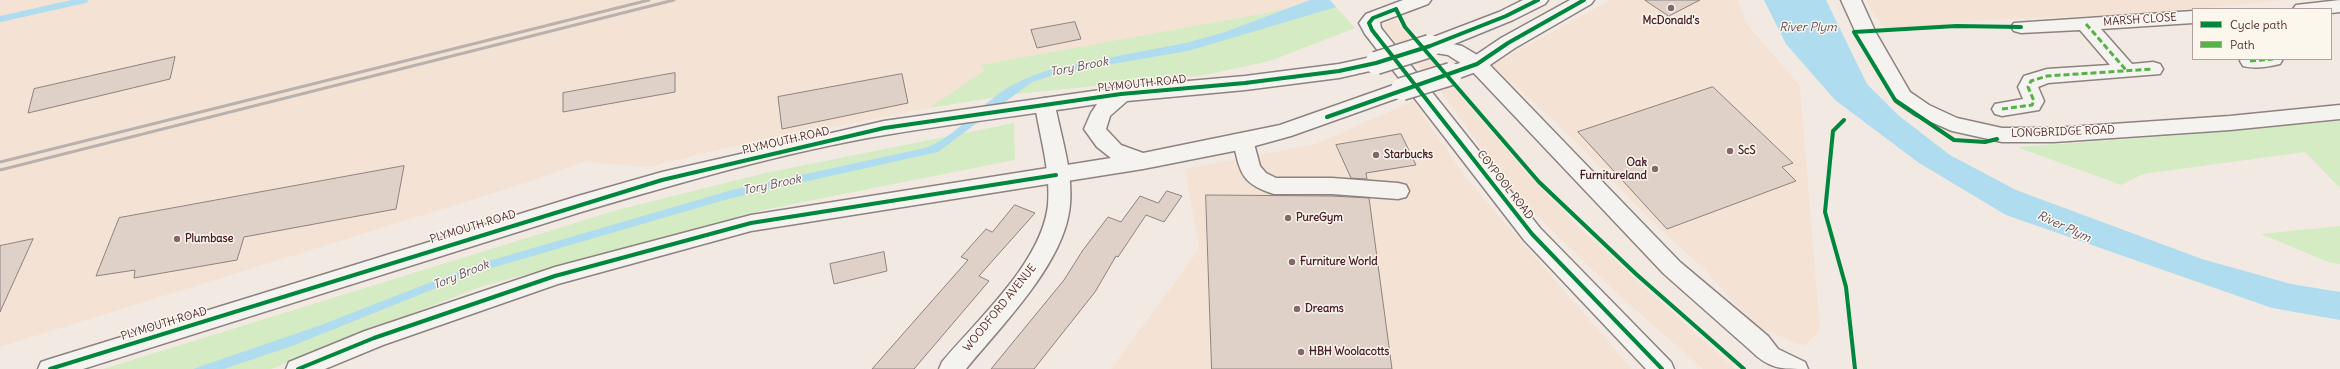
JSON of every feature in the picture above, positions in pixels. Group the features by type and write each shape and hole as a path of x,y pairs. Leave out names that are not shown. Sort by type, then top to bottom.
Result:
{"main road":[{"name":"COYPOOL ROAD","path":"1421,0 1392,4 1373,18 1369,23 1372,30 1532,234 1662,369"},
{"name":"PLYMOUTH ROAD","path":"50,369 662,180 783,150 884,128 1121,94 1245,83 1340,71 1376,63 1430,46 1506,16 1538,0"},
{"path":"298,369 374,338 555,276 751,223 1143,161 1244,141 1291,129 1477,64 1508,43 1584,0"},
{"name":"LONGBRIDGE ROAD","path":"1851,0 1866,33 1903,97 1922,110 1952,124 2002,135 2054,135 2230,123 2340,112"},
{"path":"2315,8 2340,6"},
{"name":"MARSH CLOSE","path":"2021,27 2192,17"},
{"name":"MARSH CLOSE","path":"2086,24 2126,70"},
{"path":"1430,46 1450,48 1462,52 1477,64 1672,268 1759,343 1769,362 1796,369"},
{"path":"2250,61 2262,60"},
{"path":"2002,109 2028,108 2032,106 2034,101 2028,87 2035,79 2060,75 2153,69"},
{"path":"1121,94 1101,113 1095,129 1103,144 1115,153 1143,161"},
{"name":"WOODFORD AVENUE","path":"951,369 1041,257 1056,229 1059,204 1045,105"},
{"path":"1244,141 1250,168 1258,180 1274,186 1332,186 1398,190"}],"shaded area":[{"path":"0,0 1310,0 1282,10 982,66 985,70 929,108 722,149 650,167 583,162 529,182 0,347"},
{"path":"1610,0 1738,0 1746,23 1800,86 1820,330 1804,346 1755,326 1705,270 1651,221 1567,133 1492,65"},
{"path":"1867,0 2290,0 2135,14 1987,20 1887,31 1872,13"},
{"path":"1394,19 1516,161 1576,225 1735,369 1703,369 1613,290 1511,190 1442,93 1382,26"},
{"path":"1414,101 1466,178 1632,369 1111,369 1199,249 1185,169 1315,144"}],"green space":[{"path":"1310,0 1330,0 1355,28 1270,61 1205,75 1016,94 929,108 985,70 981,65 1282,10"},
{"path":"2340,121 2340,188 2305,152 2143,174 2121,185 2017,147 2197,134"},
{"path":"1014,123 1015,160 763,210 480,287 271,369 103,369 617,210 765,173"},
{"path":"2340,226 2340,264 2328,262 2261,234"}],"water":[{"name":"Tory Brook","path":"1310,0 1360,0 1188,51 1060,73 1032,82 938,152 728,199 471,274 292,346 224,369 193,369 321,325 475,265 732,190 925,148 952,133 992,99 1022,80 1055,68 1186,43 1225,32"},
{"name":"River Plym","path":"1764,0 1826,0 1867,84 1898,115 1950,155 2016,190 2202,259 2291,284 2340,292 2340,320 2272,308 2006,215 1919,163 1835,100 1786,44"}],"pier":[{"path":"1330,0 1362,0 1338,9"}],"building":[{"name":"McDonald's","path":"1645,0 1700,0 1669,16"},
{"path":"1075,22 1081,39 1037,48 1031,30"},
{"path":"175,57 170,79 28,113 34,89"},
{"path":"675,73 675,92 563,112 563,93"},
{"path":"902,74 908,103 782,129 778,97"},
{"path":"1713,87 1793,163 1782,167 1796,181 1667,229 1578,132"},
{"name":"Starbucks","path":"1401,134 1416,165 1366,173 1367,179 1351,178 1336,145"},
{"path":"404,166 396,209 244,237 237,260 134,278 135,270 96,276 119,218"},
{"path":"1167,191 1182,196 1164,222 1146,215 1118,257 1116,256 1095,292 1034,369 991,369 1064,280 1083,250 1108,217 1121,222 1140,196 1158,203"},
{"path":"1206,195 1332,196 1369,198 1392,369 1212,369"},
{"path":"1015,205 1035,213 979,276 989,281 914,369 872,369 968,260 961,257 986,229 992,232"},
{"path":"33,239 0,312 0,246"},
{"path":"884,252 887,271 834,284 830,264"}],"waterway":[{"path":"0,19 85,0"}],"railway":[{"path":"0,162 649,0"},
{"path":"0,170 674,0"}],"marked path":[{"path":"2086,24 2126,70"},
{"path":"2250,61 2262,60"},
{"path":"2002,109 2032,105 2034,101 2028,87 2031,81 2047,76 2153,69"}],"cycle path":[{"path":"50,369 662,180 783,150 884,128 1121,94 1245,83 1339,71 1376,63 1430,46 1506,16 1538,0"},
{"path":"1327,117 1477,64 1508,43 1584,0"},
{"path":"1396,9 1405,27 1539,182 1636,274 1744,369"},
{"path":"1396,9 1373,18 1369,23 1372,30 1532,234 1662,369"},
{"path":"1997,139 1985,142 1954,140 1895,100 1854,32 1956,26 2021,27"},
{"path":"1844,120 1833,131 1825,212 1846,287 1855,369"},
{"path":"298,369 374,338 555,276 751,223 1056,175"}],"place":[{"name":"McDonald's","path":"1671,8"},
{"name":"ScS","path":"1730,151"},
{"name":"Starbucks","path":"1376,155"},
{"name":"Oak Furnitureland","path":"1655,169"},
{"name":"PureGym","path":"1288,218"},
{"name":"Plumbase","path":"177,239"},
{"name":"Furniture World","path":"1292,262"},
{"name":"Dreams","path":"1297,309"},
{"name":"HBH Woolacotts","path":"1301,352"}]}
